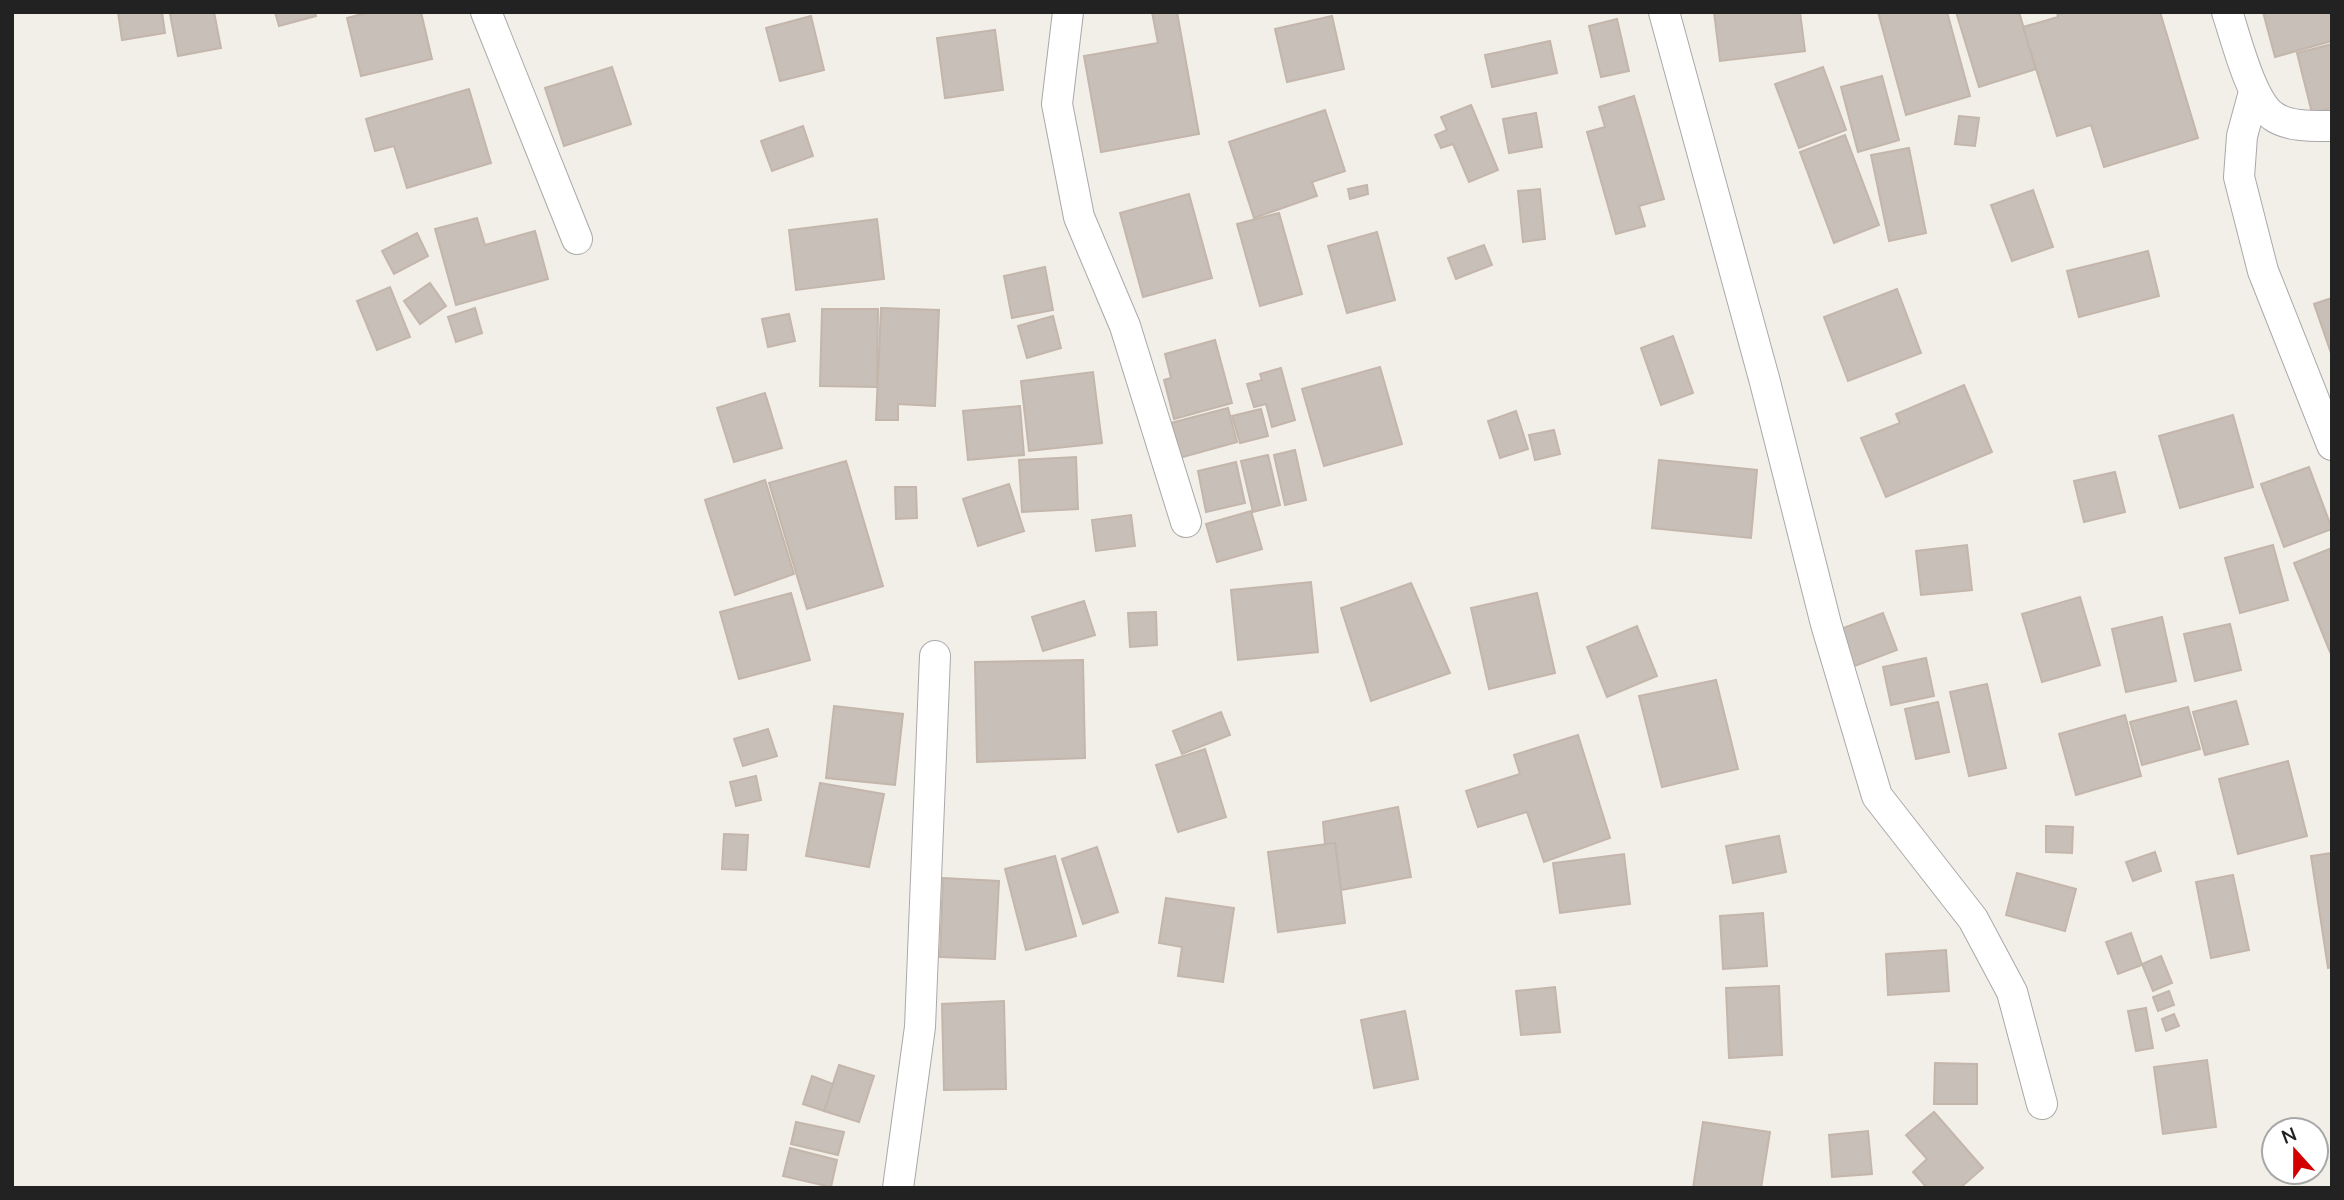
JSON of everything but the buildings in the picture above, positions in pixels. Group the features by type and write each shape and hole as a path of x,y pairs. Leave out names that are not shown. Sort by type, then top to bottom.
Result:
{"street":[{"path":"486,12 577,239"},
{"path":"1068,12 1057,104 1079,217 1125,326 1186,522"},
{"path":"1664,12 1765,382 1826,624 1877,796 1973,919 2012,992 2042,1104"},
{"path":"2227,12 2253,92 2273,116 2303,126 2332,126"},
{"path":"2253,92 2242,136 2239,177 2263,271 2332,446"},
{"path":"898,1188 920,1027 935,656"}]}
